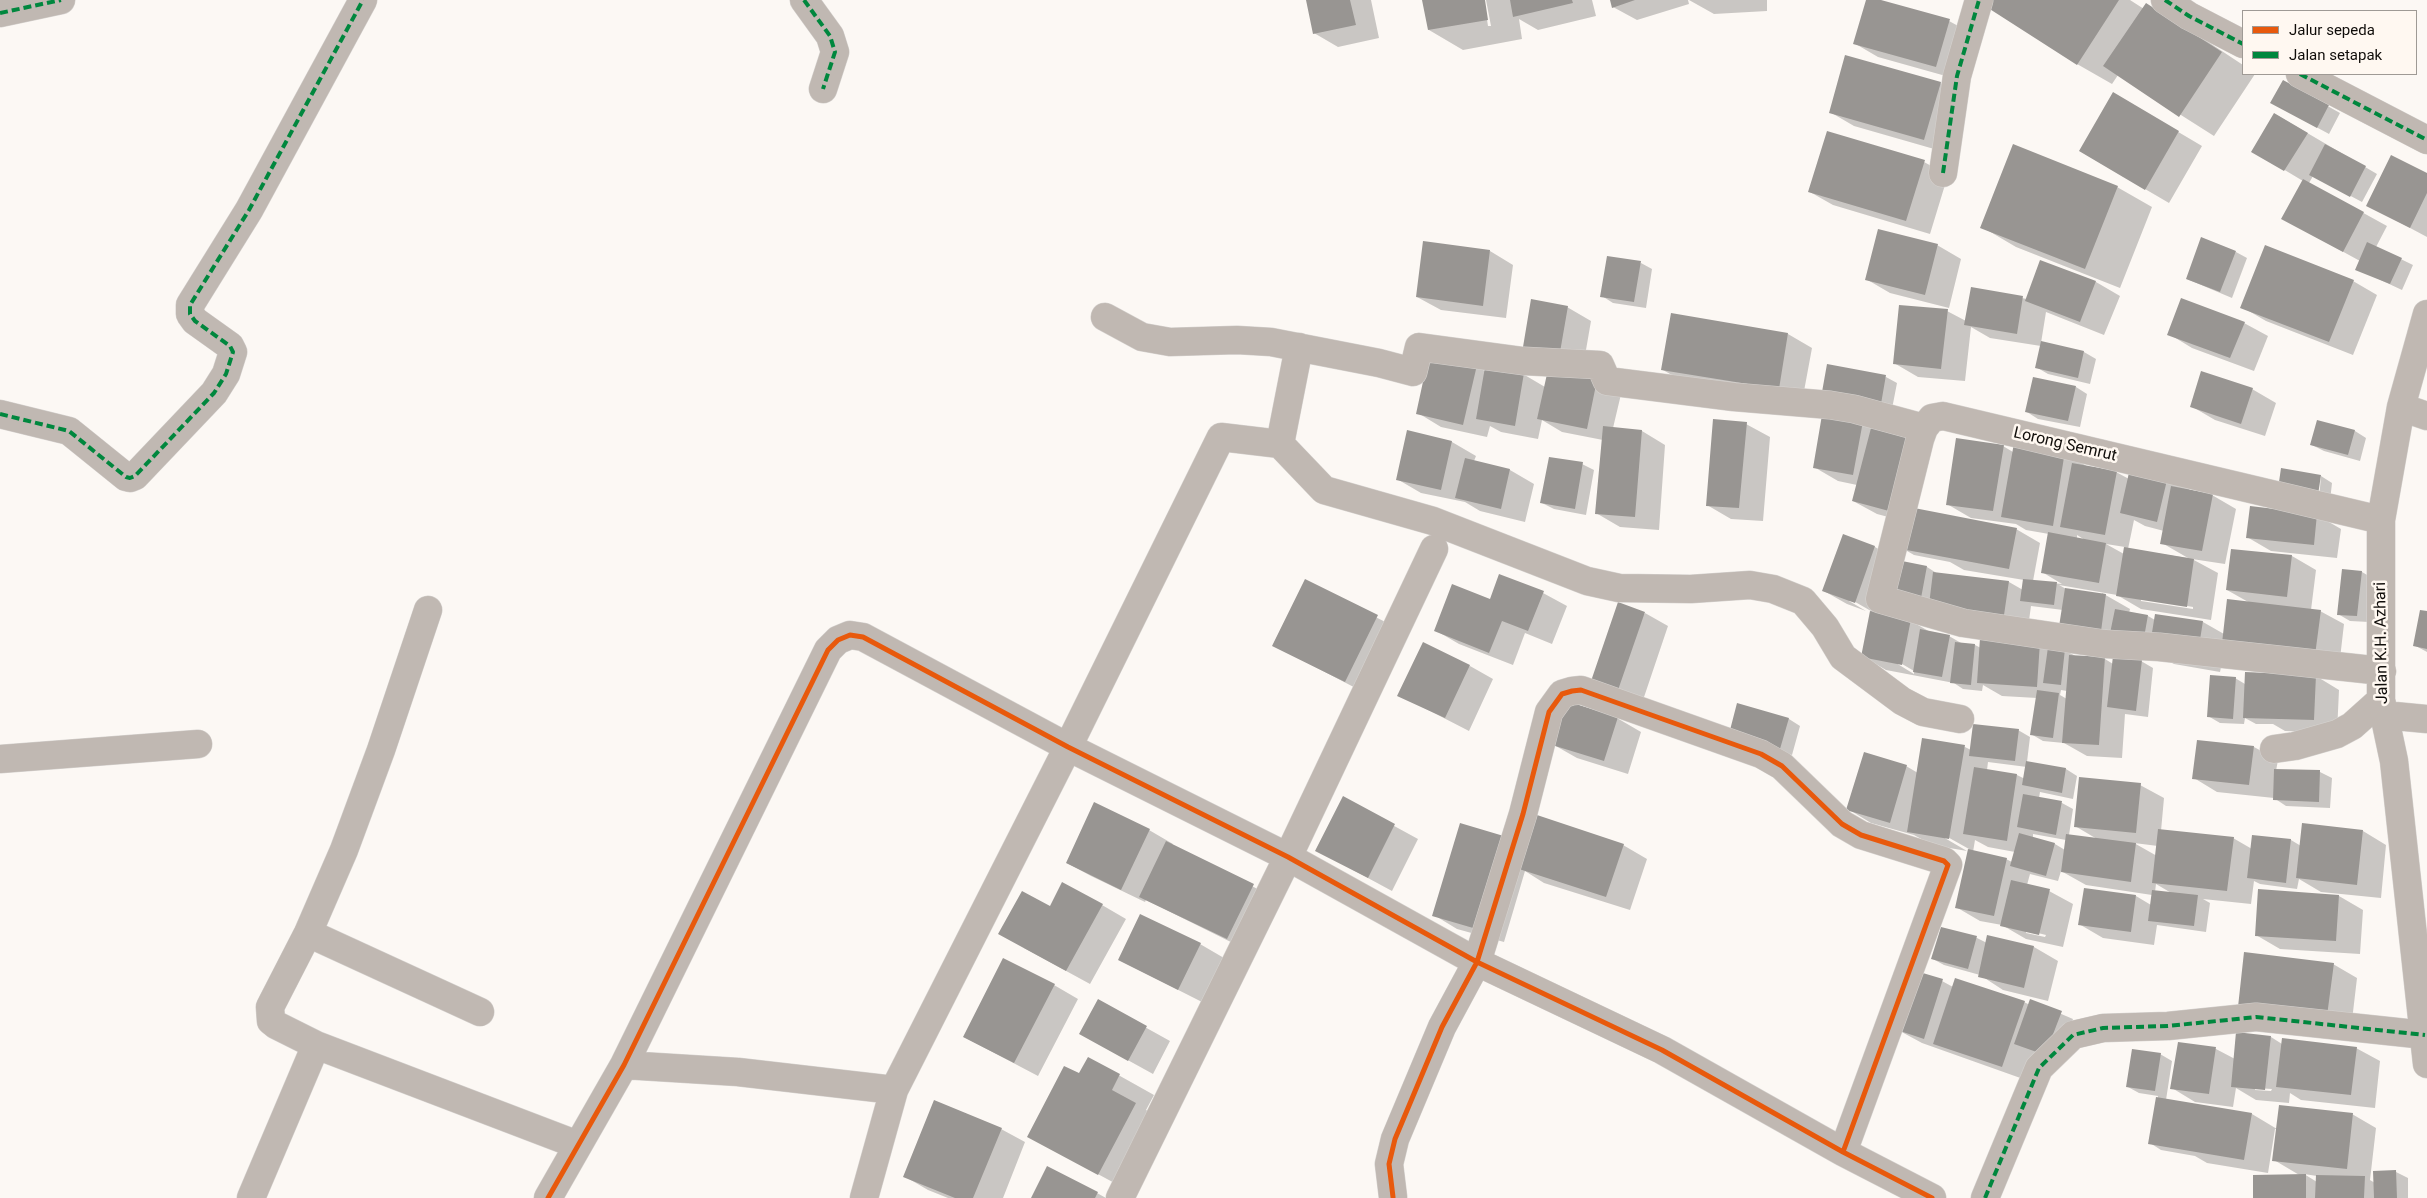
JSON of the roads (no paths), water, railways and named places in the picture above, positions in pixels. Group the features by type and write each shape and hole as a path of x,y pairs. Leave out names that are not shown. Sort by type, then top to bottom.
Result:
{"street":[{"path":"0,13 61,0"},
{"path":"0,414 69,431 126,477 130,478 135,476 214,392 226,374 233,352 230,346 196,321 190,314 190,305 249,210 363,0"},
{"path":"804,0 830,36 835,52 823,89"},
{"path":"1943,173 1957,76 1979,0"},
{"path":"2164,0 2189,16 2242,43"},
{"path":"2302,75 2427,140"},
{"name":"Jalan K.H. Azhari","path":"2427,314 2401,407 2381,520 2383,708 2394,761 2427,1064"},
{"path":"1104,317 1142,337 1170,342 1237,340 1299,347 1379,363 1413,372 1419,347 1523,361 1600,365 1607,381 1734,397 1830,405 1854,409 1924,428 1880,599 1963,623 2105,644 2158,647 2382,671"},
{"path":"1280,444 1299,347"},
{"path":"2401,407 2427,416"},
{"name":"Lorong Semrut","path":"1924,428 1932,418 1942,416 2381,520"},
{"path":"864,1198 894,1090 1068,747 1221,438 1280,444 1324,490 1433,521 1588,581 1619,588 1691,589 1750,585 1773,588 1803,601 1825,627 1843,657 1895,696 1923,712 1960,719"},
{"path":"1120,1198 1288,857 1434,549"},
{"path":"428,610 354,823 308,933 270,1007 270,1014 276,1025 316,1045 578,1145"},
{"path":"548,1198 624,1065 828,650 838,640 850,635 863,637 1068,747 1288,857 1477,962 1662,1050 1843,1152 1932,1198"},
{"path":"1394,1197 1389,1164 1395,1139 1442,1027 1477,962 1523,814 1549,712 1562,694 1581,690 1761,754 1782,766 1842,824 1861,835 1944,861 1948,865 1843,1152"},
{"path":"2274,749 2295,746 2337,734 2383,708 2427,718"},
{"path":"0,759 198,744"},
{"path":"308,933 480,1012"},
{"path":"1985,1198 2039,1068 2073,1034 2103,1028 2168,1026 2256,1018 2425,1035"},
{"path":"251,1198 316,1045"},
{"path":"624,1065 738,1072 894,1090"}]}
